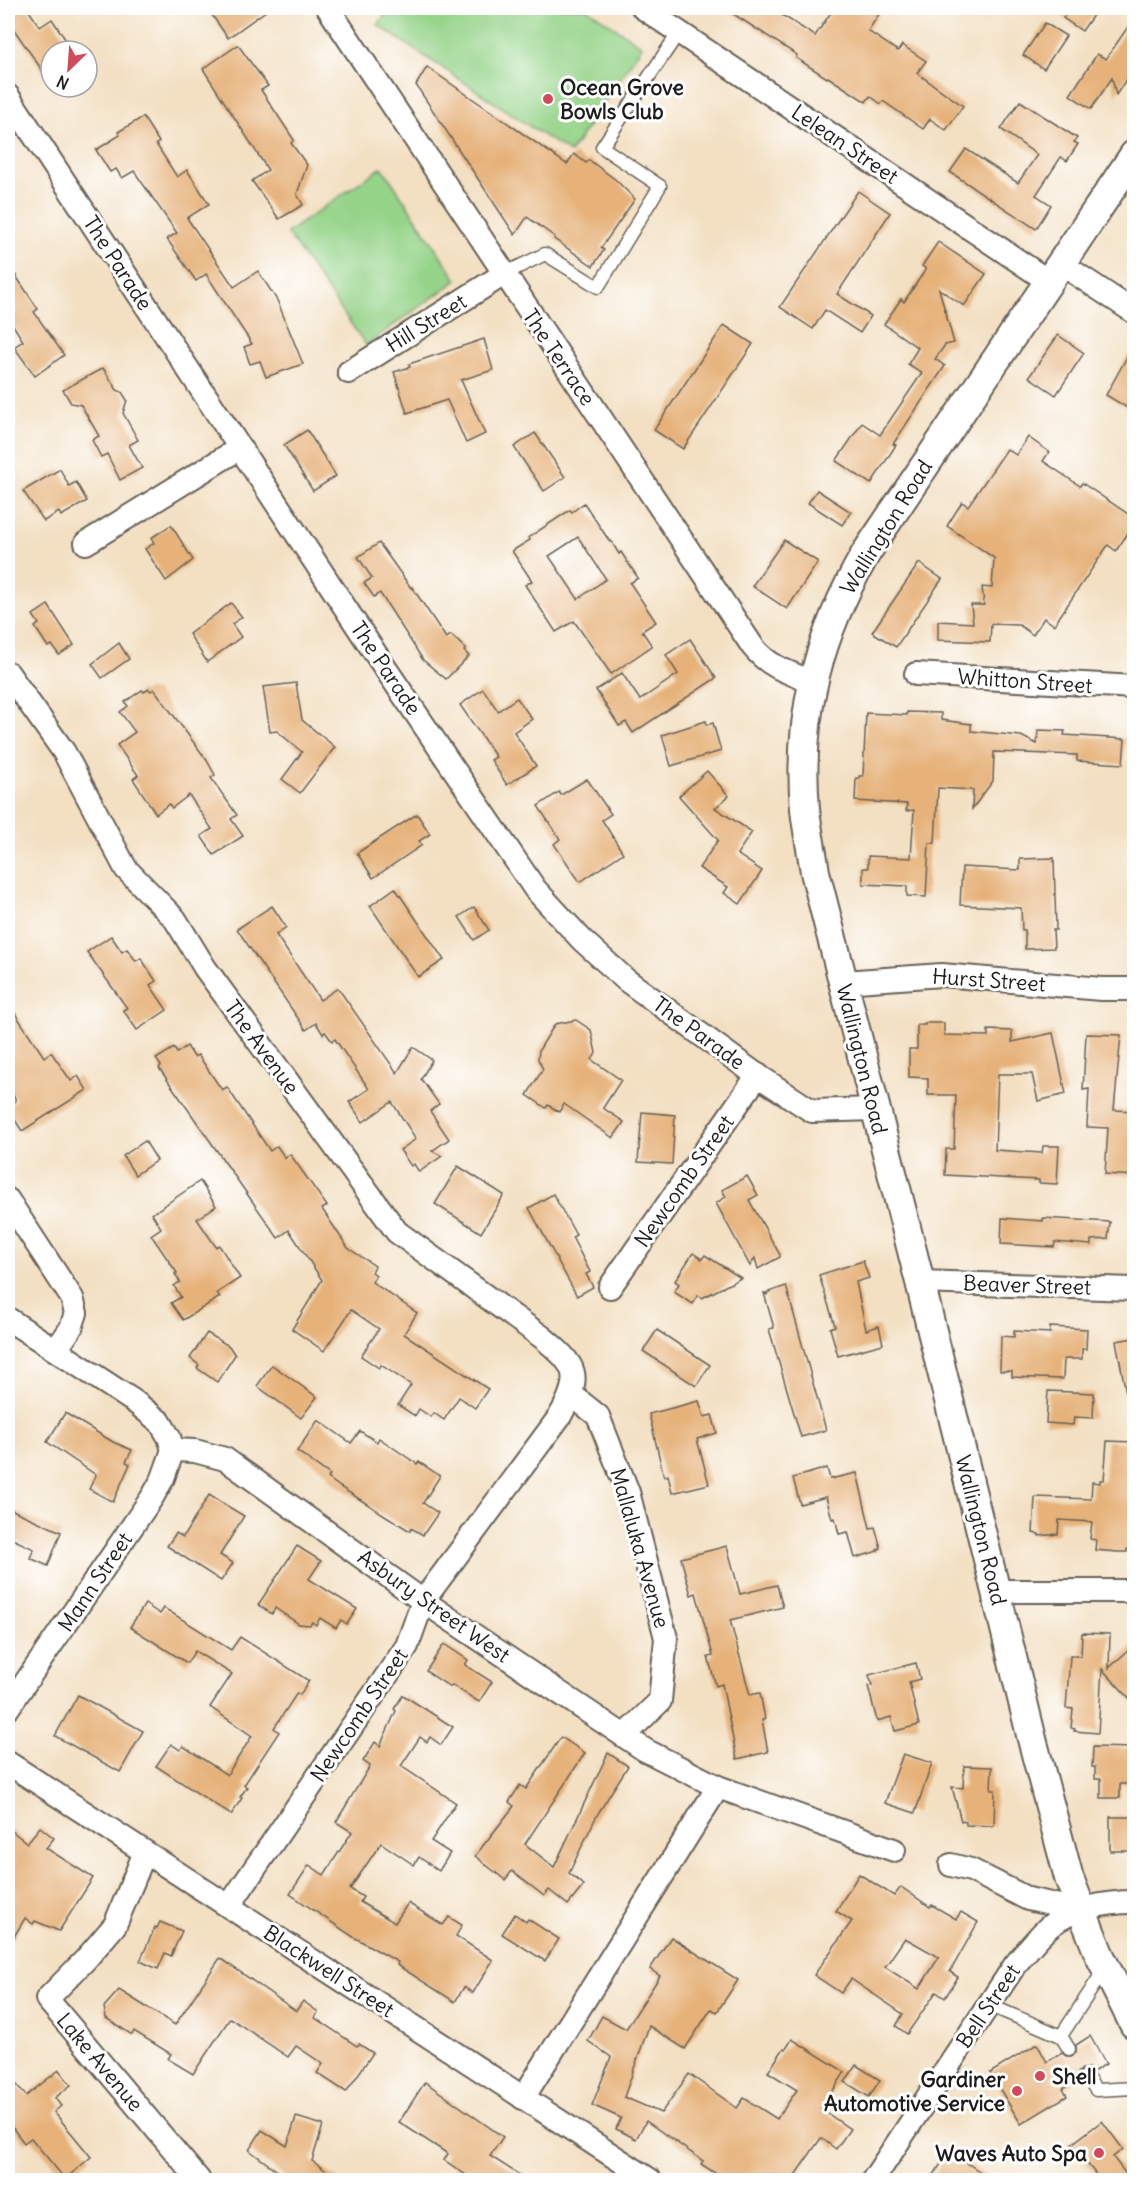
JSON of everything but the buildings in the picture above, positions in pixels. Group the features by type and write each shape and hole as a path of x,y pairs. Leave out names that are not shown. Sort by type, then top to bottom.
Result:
{"street":[{"name":"The Terrace","path":"328,8 753,647 764,660 777,669 813,682"},
{"name":"Lelean Street","path":"643,8 1054,272 1134,312"},
{"name":"The Parade","path":"8,96 377,656 535,889 582,940 626,980 812,1111 874,1109"},
{"name":"Wallington Road","path":"1134,155 866,553 844,590 824,639 813,682 806,714 803,753 805,810 815,872 920,1282 1051,1812 1082,1911 1134,2024"},
{"name":"Hill Street","path":"349,372 504,274"},
{"path":"87,543 240,448"},
{"name":"The Avenue","path":"8,673 64,752 126,869 175,919 205,968 397,1232 542,1337 562,1354 574,1370"},
{"name":"Whitton Street","path":"916,674 1134,687"},
{"name":"Hurst Street","path":"843,982 942,975 1134,990"},
{"name":"Newcomb Street","path":"610,1287 758,1075"},
{"path":"8,1200 72,1298 76,1313 70,1328 56,1350"},
{"name":"Beaver Street","path":"920,1282 1134,1289"},
{"path":"8,1319 135,1402 160,1422 169,1437 173,1450"},
{"name":"Newcomb Street","path":"229,1906 407,1646 423,1601 560,1416 572,1395 574,1370"},
{"name":"Mallaluka Avenue","path":"572,1395 598,1416 628,1492 666,1638 660,1701 624,1736"},
{"name":"Asbury Street West","path":"173,1450 195,1451 225,1459 423,1601 645,1750 718,1787 894,1850"},
{"name":"Mann Street","path":"8,1708 153,1496 163,1478 173,1450"},
{"path":"996,1591 1134,1591"},
{"name":"Blackwell Street","path":"8,1763 650,2181"},
{"path":"523,2098 718,1787"},
{"name":"Lake Avenue","path":"145,1852 115,1925 47,2000 199,2181"},
{"path":"951,1865 971,1870 1028,1899 1082,1911"},
{"name":"Bell Street","path":"873,2181 1015,1965 1050,1926 1062,1918 1082,1911 1111,1903 1134,1902"}],"lane":[{"path":"504,274 545,254 598,287 660,186 602,147 679,32"},
{"path":"1061,2036 1106,1967"},
{"path":"989,2005 1061,2036 1069,2049"},
{"path":"1086,2076 1096,2090 1134,2088"}],"green space":[{"name":"Ocean Grove Bowls Club","path":"390,8 586,8 642,46 570,153 378,25"},
{"path":"382,167 457,280 366,345 287,233"}],"place":[{"name":"Ocean Grove Bowls Club","path":"548,99"},
{"name":"Shell","path":"1040,2076"},
{"name":"Gardiner Automotive Service","path":"1017,2091"},
{"name":"Waves Auto Spa","path":"1099,2153"}]}
